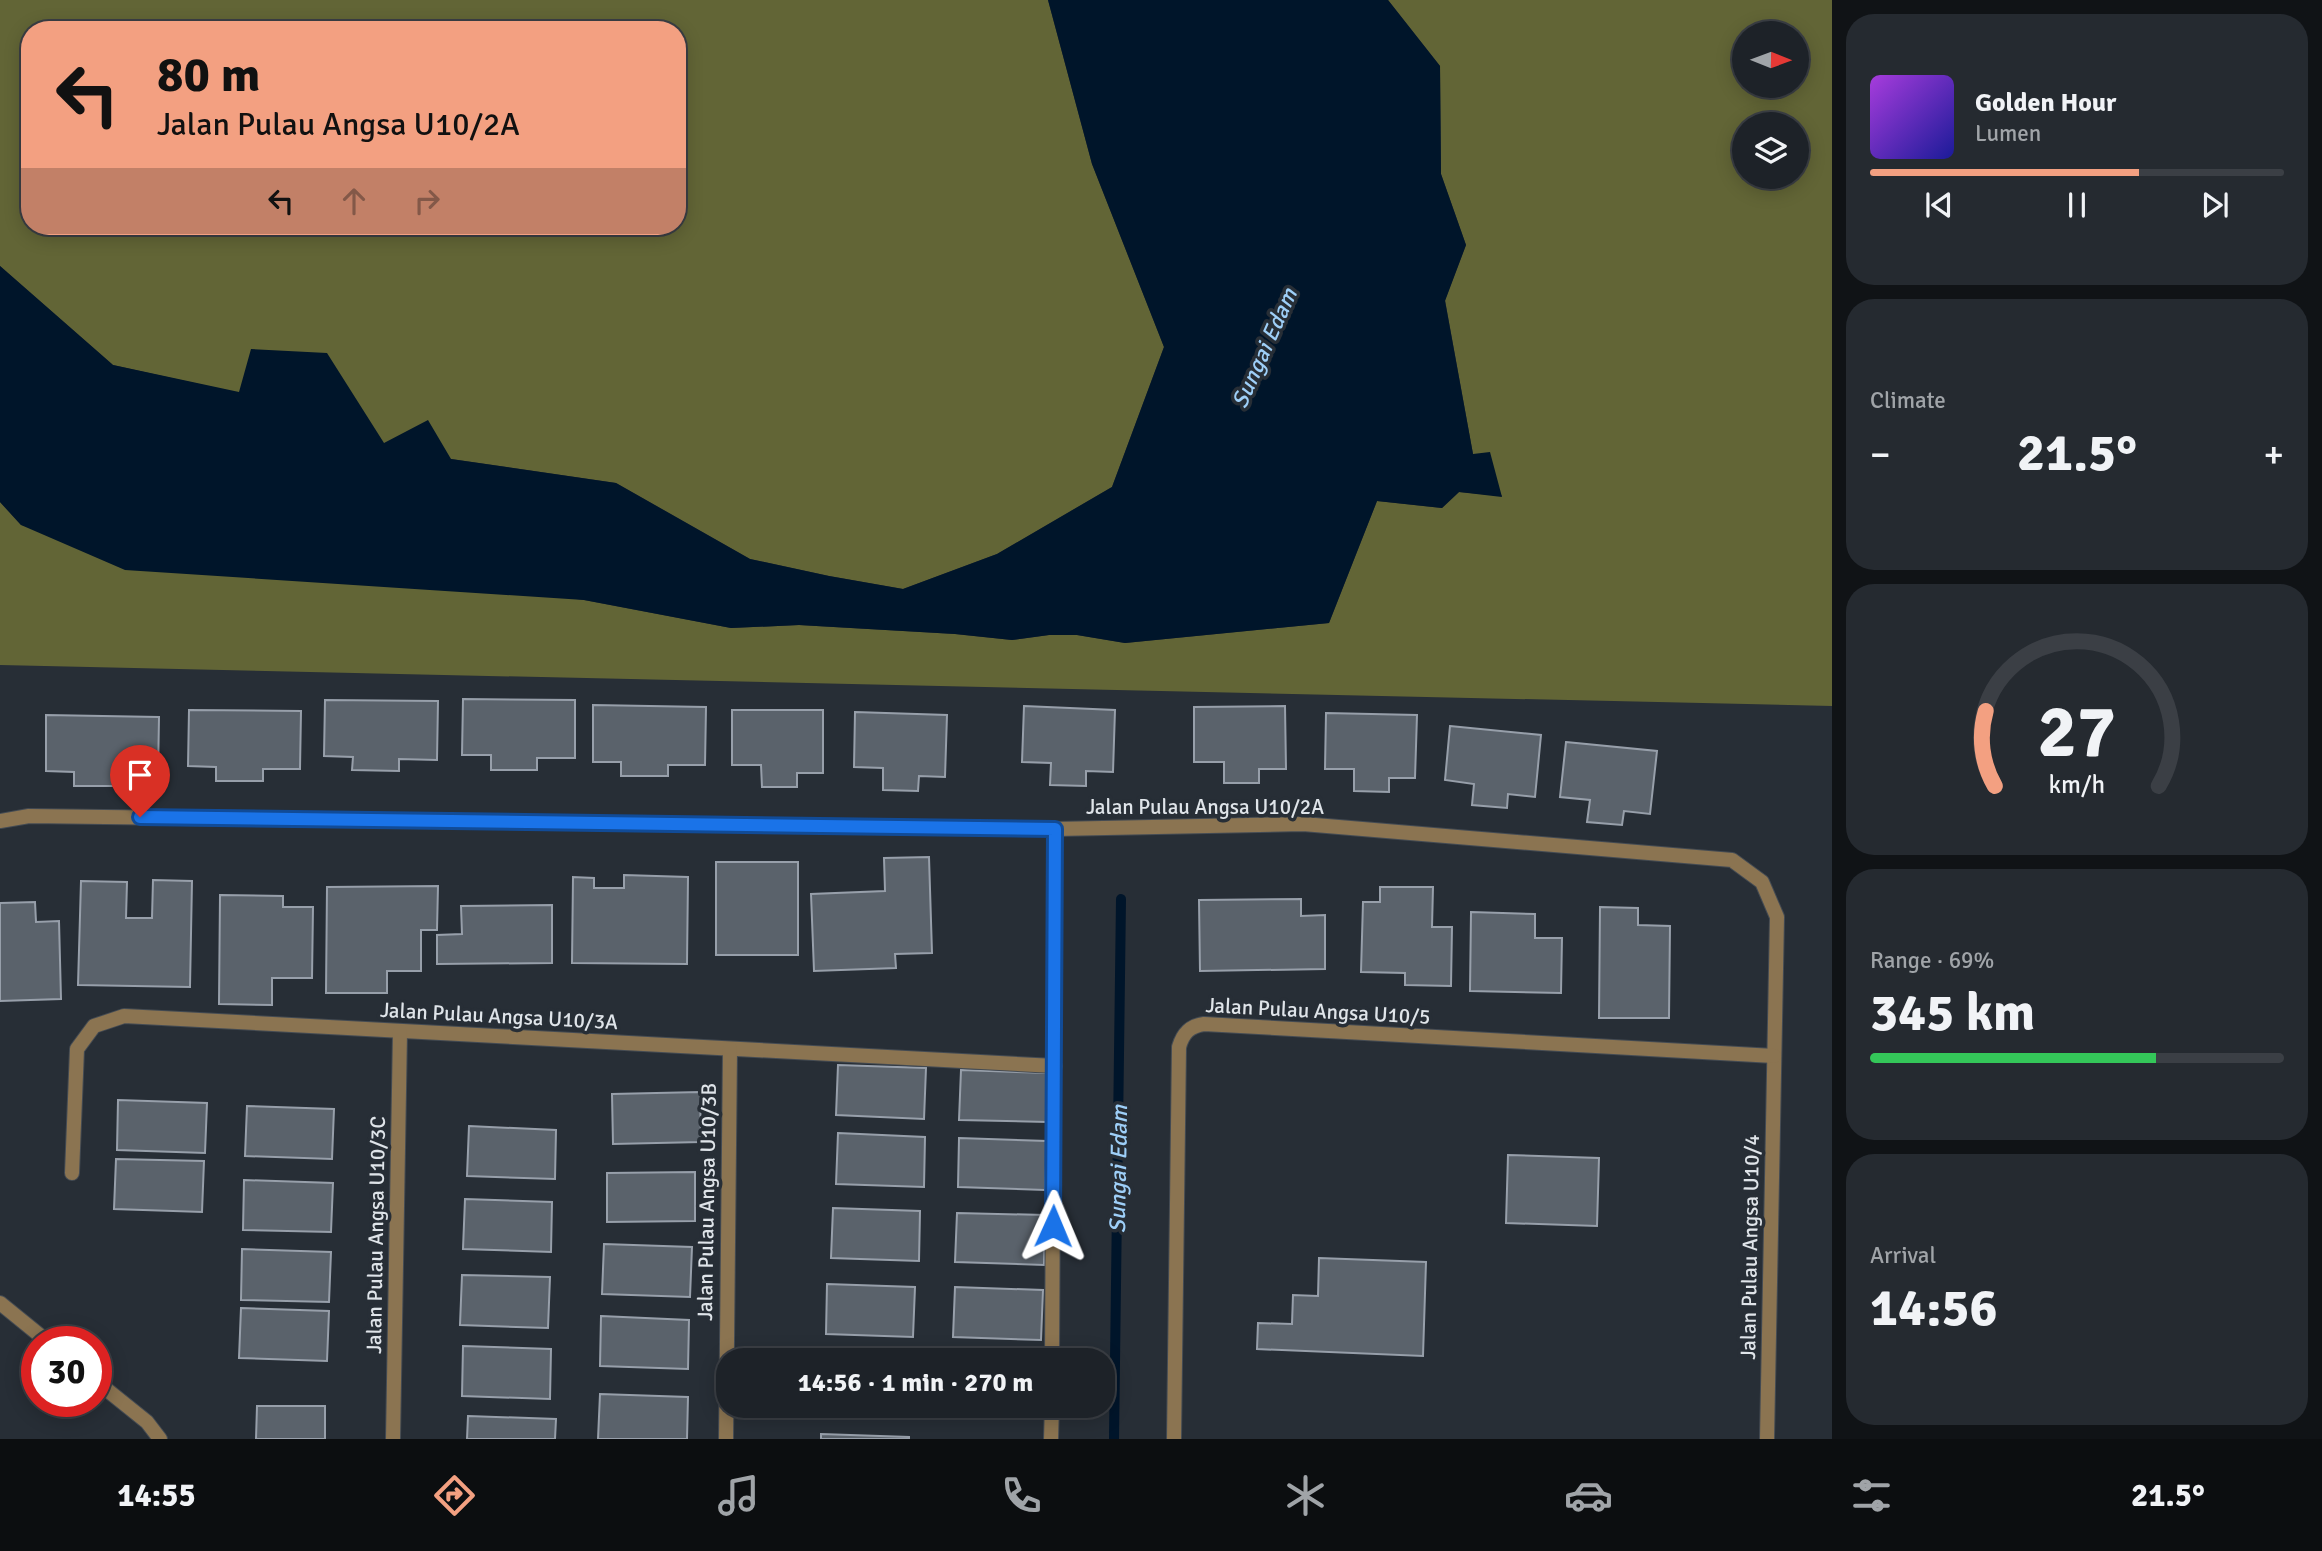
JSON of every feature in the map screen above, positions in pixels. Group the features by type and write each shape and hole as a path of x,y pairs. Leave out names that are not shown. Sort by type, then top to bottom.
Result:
{"street":[{"name":"Jalan Pulau Angsa U10/2A","path":"0,821 29,816 1055,829 1303,824 1732,860 1762,882 1777,917 1774,1056"},
{"path":"1052,1348 1055,829"},
{"name":"Jalan Pulau Angsa U10/3A","path":"72,1173 77,1049 94,1026 124,1016 1055,1066"},
{"name":"Jalan Pulau Angsa U10/5","path":"1174,1439 1179,1047 1187,1031 1195,1026 1218,1025 1774,1056"},
{"name":"Jalan Pulau Angsa U10/3C","path":"393,1439 400,1032"},
{"name":"Jalan Pulau Angsa U10/3B","path":"726,1439 730,1049"},
{"name":"Jalan Pulau Angsa U10/4","path":"1767,1439 1774,1056"},
{"path":"0,1303 28,1326"},
{"path":"112,1394 148,1422 160,1439"},
{"path":"1051,1439 1052,1418"}],"green space":[{"path":"0,0 1048,0 1092,164 1164,347 1112,487 997,554 903,589 750,559 616,483 451,459 384,444 239,393 113,365 0,266"},
{"path":"1388,0 1832,0 1832,706 0,665 0,502 21,525 584,600 731,628 799,625 1012,640 1049,635 1077,635 1125,643 1329,623 1377,501 1442,508 1459,492 1502,496 1473,454 1445,300 1466,245 1441,174 1440,66"}],"water":[{"path":"1048,0 1388,0 1440,66 1441,174 1466,245 1445,301 1473,454 1490,452 1502,497 1459,492 1442,508 1377,501 1329,623 1125,643 1077,635 1049,635 1012,640 799,625 731,628 584,600 125,570 21,525 0,502 0,266 113,365 239,392 251,349 327,353 384,443 428,420 451,459 616,483 750,559 903,589 997,554 1112,487 1164,347 1092,164"}],"building":[{"path":"463,699 575,700 575,758 537,758 537,770 491,770 491,755 462,755"},
{"path":"325,700 438,701 437,760 399,759 399,771 352,770 353,757 324,756"},
{"path":"593,705 706,707 705,765 668,765 668,776 621,776 621,762 593,762"},
{"path":"1024,706 1115,710 1113,772 1086,771 1086,786 1050,785 1051,763 1022,762"},
{"path":"1285,706 1286,769 1259,769 1259,783 1224,783 1224,762 1194,762 1194,707"},
{"path":"189,710 301,711 300,769 263,769 263,781 216,781 216,767 188,766"},
{"path":"732,710 823,710 823,773 797,773 797,787 762,787 761,765 732,765"},
{"path":"855,712 947,715 945,777 919,776 918,791 883,790 883,768 854,767"},
{"path":"1326,713 1417,715 1415,778 1389,778 1389,792 1354,791 1354,769 1325,769"},
{"path":"46,715 159,717 158,775 121,774 121,786 74,786 74,772 46,771"},
{"path":"1450,726 1541,735 1535,797 1508,794 1507,808 1472,805 1474,784 1445,780"},
{"path":"1566,742 1657,751 1650,814 1624,811 1622,825 1587,822 1590,800 1560,797"},
{"path":"929,857 932,953 895,954 896,968 814,971 811,894 885,891 884,858"},
{"path":"716,862 798,862 798,955 716,955"},
{"path":"624,875 688,877 687,964 572,963 573,877 594,878 594,888 624,888"},
{"path":"153,880 192,881 190,987 78,985 81,881 127,882 126,918 152,918"},
{"path":"438,886 437,930 421,930 421,971 387,971 387,993 326,993 327,887"},
{"path":"1380,887 1433,887 1432,927 1452,927 1451,986 1405,985 1405,973 1361,972 1363,902 1380,902"},
{"path":"220,895 283,896 283,907 313,907 312,978 272,978 272,1005 219,1004"},
{"path":"1301,899 1301,916 1325,915 1325,969 1200,971 1199,900"},
{"path":"35,902 36,922 59,921 61,999 0,1001 0,903"},
{"path":"552,905 552,963 437,964 437,935 462,934 461,906"},
{"path":"1600,907 1638,908 1638,925 1670,926 1669,1018 1599,1018"},
{"path":"1471,912 1535,914 1535,938 1562,938 1561,993 1470,991"},
{"path":"838,1065 926,1068 924,1119 836,1115"},
{"path":"961,1070 1049,1073 1047,1122 959,1120"},
{"path":"700,1092 701,1142 613,1144 612,1094"},
{"path":"118,1100 207,1103 205,1153 117,1150"},
{"path":"247,1106 334,1109 332,1159 245,1156"},
{"path":"469,1126 556,1130 555,1179 467,1176"},
{"path":"838,1133 925,1137 924,1187 836,1184"},
{"path":"959,1138 1047,1141 1045,1190 958,1187"},
{"path":"1508,1155 1599,1158 1597,1226 1506,1223"},
{"path":"116,1159 204,1161 202,1212 114,1209"},
{"path":"695,1172 695,1221 607,1222 607,1173"},
{"path":"244,1180 333,1183 331,1232 243,1230"},
{"path":"465,1199 552,1202 551,1252 463,1249"},
{"path":"833,1208 920,1211 919,1261 831,1258"},
{"path":"957,1213 1045,1215 1044,1265 955,1262"},
{"path":"604,1244 692,1247 690,1297 602,1294"},
{"path":"242,1249 331,1252 329,1302 241,1300"},
{"path":"1319,1258 1426,1262 1423,1356 1257,1349 1258,1323 1292,1324 1293,1295 1318,1296"},
{"path":"462,1275 550,1277 548,1328 460,1325"},
{"path":"827,1284 915,1287 913,1337 826,1334"},
{"path":"955,1287 1043,1290 1041,1340 953,1337"},
{"path":"241,1308 329,1311 327,1361 239,1358"},
{"path":"601,1316 689,1320 688,1369 600,1366"},
{"path":"463,1346 551,1349 550,1399 462,1396"},
{"path":"600,1394 688,1397 687,1439 598,1439"},
{"path":"257,1406 325,1406 325,1439 256,1439"},
{"path":"468,1416 556,1419 555,1439 467,1439"},
{"path":"821,1434 909,1437 909,1439 821,1439"}],"waterway":[{"name":"Sungai Edam","path":"1114,1439 1121,899"}],"route":[{"path":"140,817 1055,829 1053,1226"}]}
